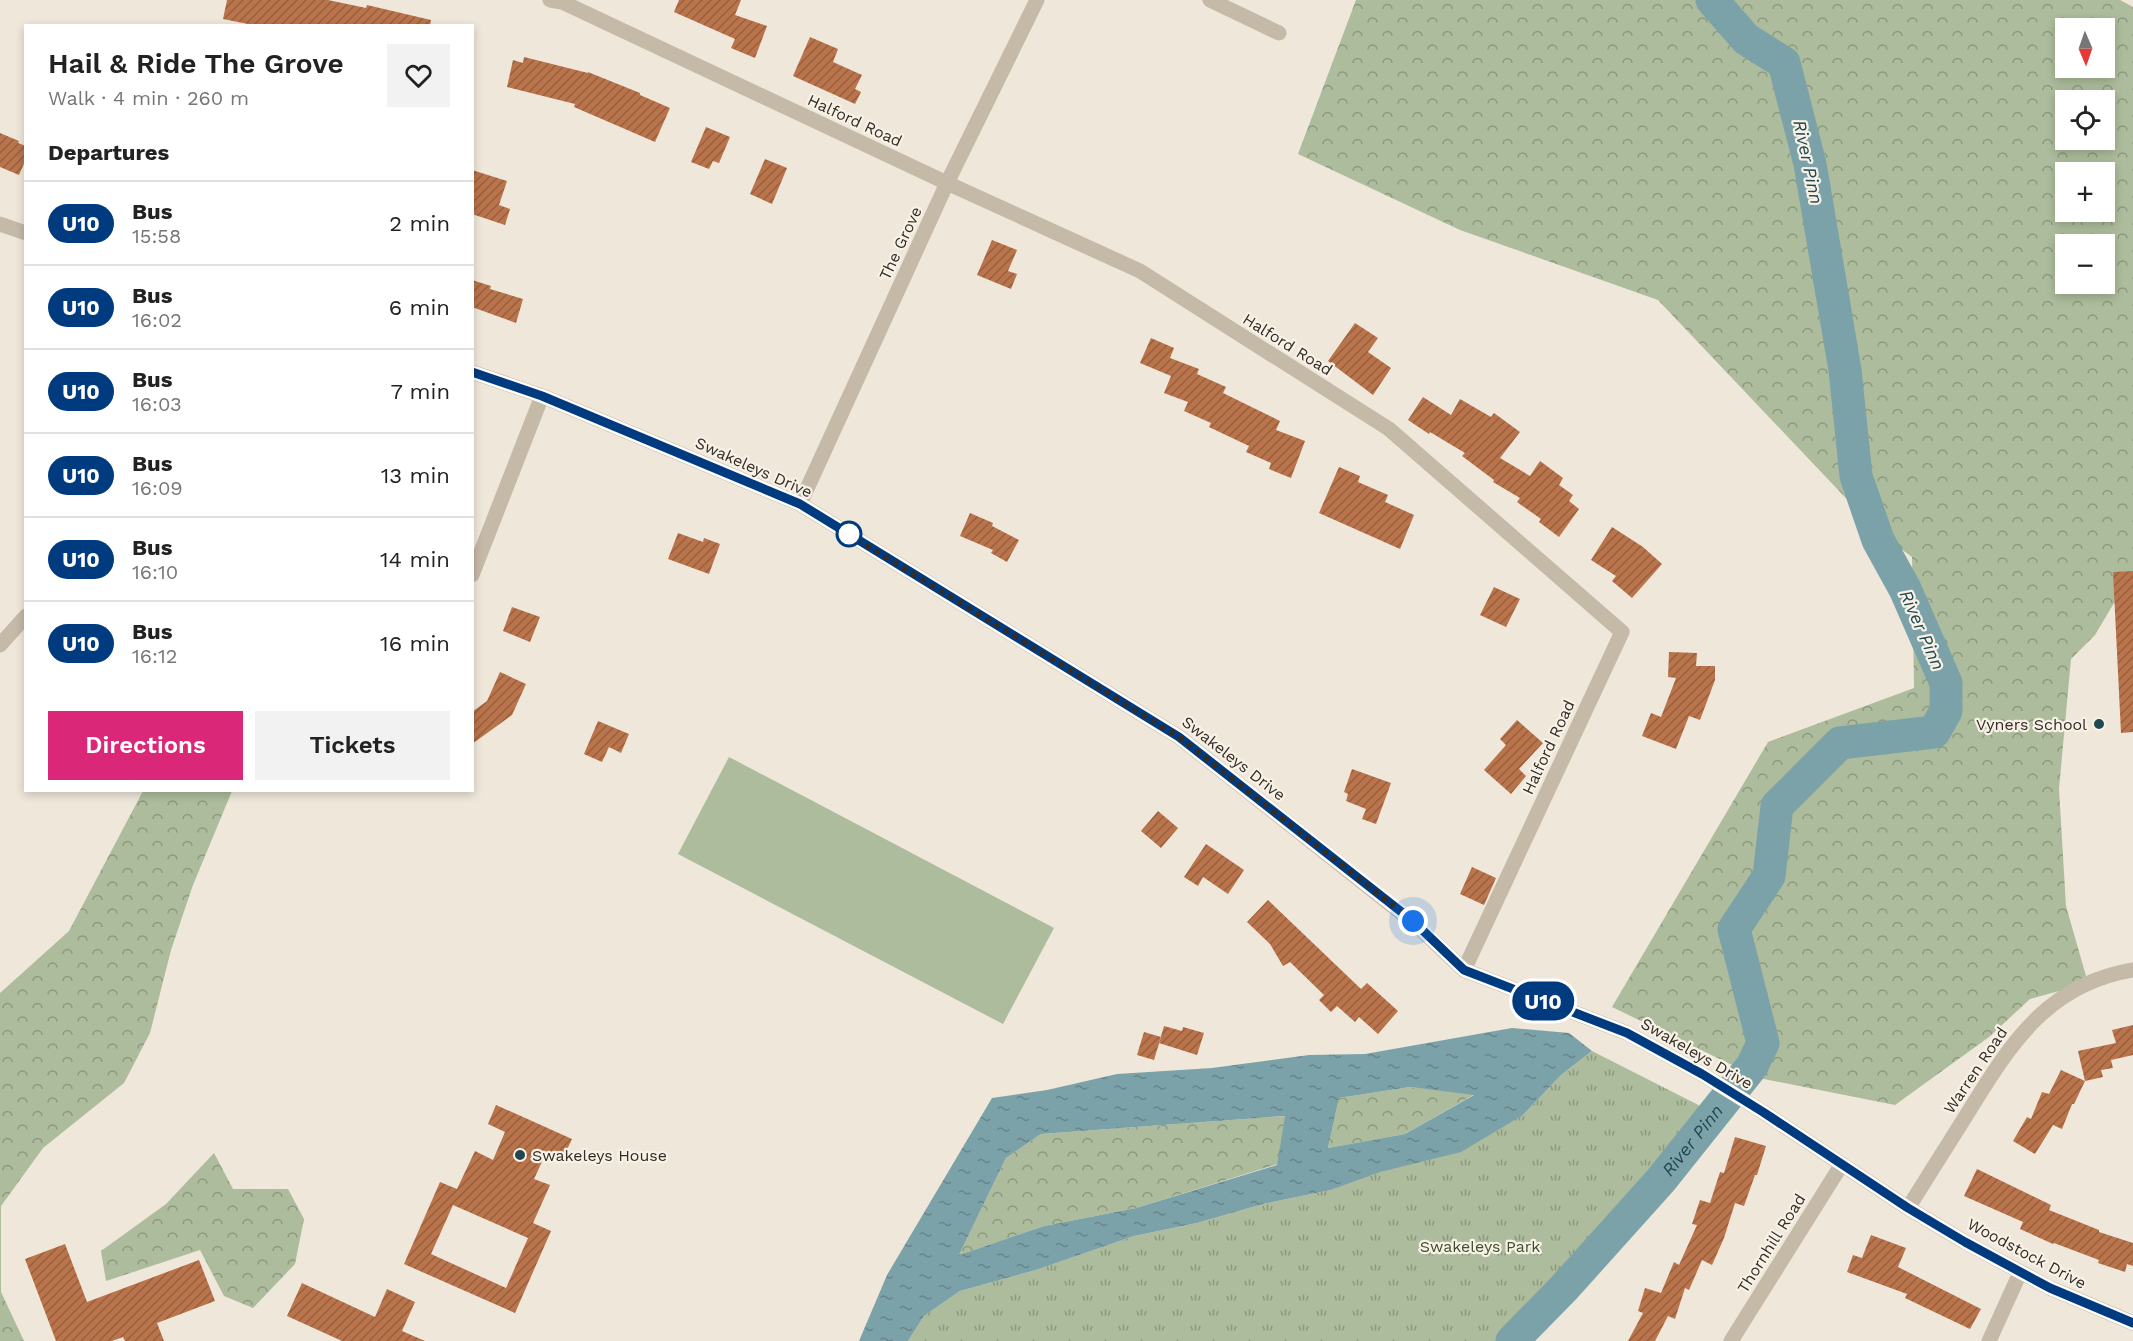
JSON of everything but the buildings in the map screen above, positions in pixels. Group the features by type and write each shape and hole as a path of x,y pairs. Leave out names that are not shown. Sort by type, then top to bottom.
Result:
{"street":[{"name":"Halford Road","path":"550,0 562,2 1140,271 1389,429 1622,632 1464,970"},
{"name":"The Grove","path":"800,504 947,183 1037,0"},
{"path":"1210,0 1280,33"},
{"path":"0,224 24,232"},
{"name":"Swakeleys Drive","path":"474,373 542,396 800,504 1179,737 1413,921 1464,970 1627,1033 1714,1082 1908,1208"},
{"path":"474,570 542,396"},
{"path":"0,645 24,618"},
{"name":"Warren Road","path":"1908,1208 1996,1066 2028,1026 2051,1004 2068,993 2088,983 2133,970"},
{"name":"Thornhill Road","path":"1731,1341 1842,1164"},
{"name":"Woodstock Drive","path":"1908,1208 2020,1273 2133,1323"},
{"path":"1989,1341 2020,1273"}],"green space":[{"path":"1356,0 2120,0 2133,7 2133,571 2095,635 2071,659 2059,789 2066,906 2088,983 2030,999 1989,1037 1895,1105 1759,1078 1612,1007 1768,742 1914,688 1912,557 1877,531 1658,300 1460,230 1298,154"},
{"path":"729,757 1054,928 1003,1024 678,854"},
{"path":"142,792 232,792 193,885 171,950 150,1033 124,1083 43,1148 1,1206 1,1292 24,1341 0,1341 0,993 69,931"},
{"name":"Swakeleys Park","path":"1592,1051 1724,1118 1525,1341 908,1341 924,1316 960,1291 1036,1270 1134,1236 1197,1223 1263,1204 1331,1190 1523,1115 1561,1075"},
{"path":"1410,1087 1475,1094 1405,1134 1328,1148 1339,1098"},
{"path":"1286,1116 1278,1164 1136,1208 1044,1226 959,1255 1006,1158 1041,1134"},
{"path":"214,1153 233,1189 288,1189 304,1219 295,1264 253,1308 224,1296 200,1250 106,1281 101,1251 166,1204"}],"water":[{"path":"1512,1028 1569,1033 1592,1051 1561,1075 1523,1115 1461,1152 1380,1172 1331,1190 1263,1204 1197,1223 1134,1236 1036,1270 960,1291 924,1316 908,1341 859,1341 887,1275 992,1098 1047,1090 1117,1074 1212,1068 1309,1055 1365,1054","holes":["1410,1087 1474,1095 1405,1134 1328,1148 1339,1098","1285,1116 1277,1165 1136,1208 1044,1226 959,1255 1006,1158 1041,1134"]}],"waterway":[{"name":"River Pinn","path":"1512,1341 1564,1288 1661,1180 1752,1066 1763,1043 1734,929 1769,876 1777,806 1840,743 1934,732 1946,711 1946,683 1905,589 1878,540 1856,476 1845,370 1810,164 1784,63 1746,39 1712,0"}],"bus line":[{"name":"U10","path":"474,373 542,396 800,504 1179,737 1413,921 1464,970 1627,1033 1702,1074 1908,1208 1965,1242 2050,1288 2133,1323"}],"place":[{"name":"Vyners School","path":"2099,724"},
{"name":"Swakeleys House","path":"520,1155"}],"route":[{"path":"849,534 840,529 1179,737 1413,921"}]}
